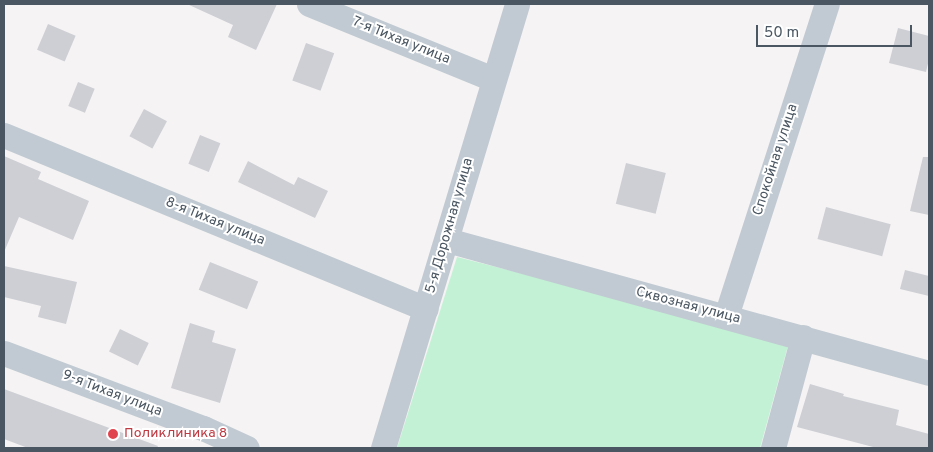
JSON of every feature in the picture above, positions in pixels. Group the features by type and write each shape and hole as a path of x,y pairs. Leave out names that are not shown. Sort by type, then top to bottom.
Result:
{"street":[{"name":"7-я Тихая улица","path":"308,4 493,79"},
{"name":"5-я Дорожная улица","path":"383,448 447,240 516,4"},
{"name":"Спокойная улица","path":"726,316 827,4"},
{"name":"8-я Тихая улица","path":"4,135 426,309"},
{"name":"Сквозная улица","path":"447,240 929,373"},
{"path":"773,448 803,337"},
{"name":"9-я Тихая улица","path":"4,353 203,428 247,448"}],"green space":[{"path":"457,257 789,342 760,448 397,448"}],"building":[{"path":"187,4 277,4 256,50 228,37 233,25"},
{"path":"48,24 76,36 65,61 37,50"},
{"path":"898,28 929,36 929,59 926,72 889,63"},
{"path":"306,43 334,53 321,91 292,81"},
{"path":"78,82 95,89 85,113 68,106"},
{"path":"144,109 167,121 152,149 129,136"},
{"path":"200,135 220,143 209,172 188,164"},
{"path":"4,156 41,172 38,179 89,201 73,240 19,217 4,252"},
{"path":"923,157 929,157 929,215 910,211"},
{"path":"248,161 294,185 298,177 328,191 315,218 238,182"},
{"path":"626,163 666,173 656,214 616,204"},
{"path":"826,207 891,224 882,256 817,239"},
{"path":"210,262 258,281 247,309 199,290"},
{"path":"4,266 77,282 66,324 38,317 41,306 4,297"},
{"path":"905,270 929,276 929,296 900,289"},
{"path":"190,323 215,331 212,342 236,349 220,403 171,388"},
{"path":"120,329 149,343 138,365 109,351"},
{"path":"810,384 844,394 843,396 899,410 896,425 929,434 929,448 877,448 797,427"},
{"path":"4,389 158,446 157,448 28,448 4,439"}],"place":[{"name":"Поликлиника 8","path":"113,434"}]}
